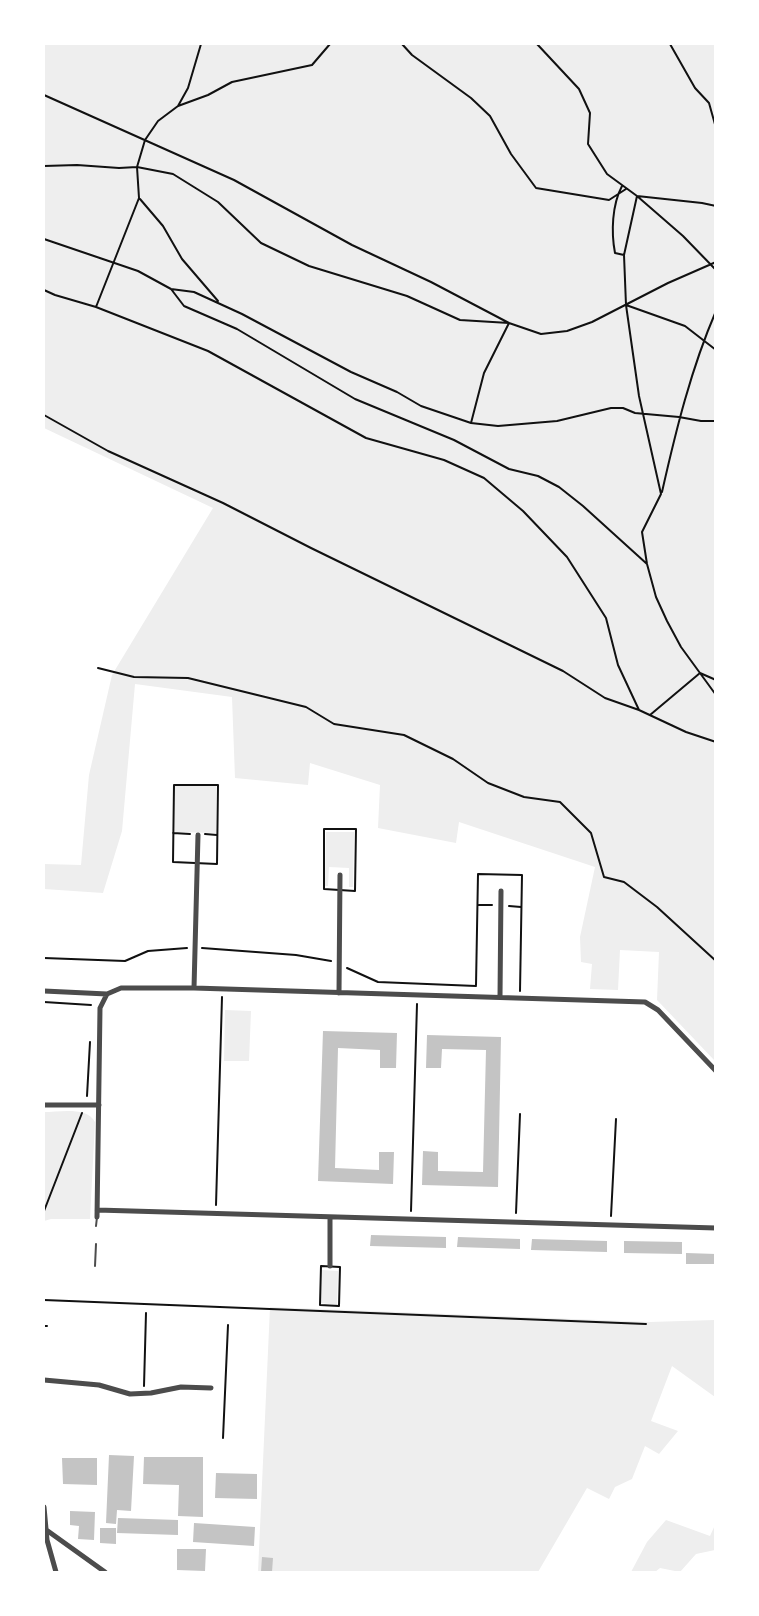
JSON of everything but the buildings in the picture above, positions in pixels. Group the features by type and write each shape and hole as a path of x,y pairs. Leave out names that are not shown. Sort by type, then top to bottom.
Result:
{"street":[{"path":"194,988 198,836"},
{"path":"339,993 340,875"},
{"path":"500,997 501,891"},
{"path":"44,991 107,994 121,988 194,988 645,1002 658,1010 716,1071"},
{"path":"107,994 100,1008 97,1214 216,1214 716,1228"},
{"path":"44,1105 99,1105"},
{"path":"330,1217 330,1266"},
{"path":"44,1380 99,1385 130,1394 144,1394 180,1387 211,1388"},
{"path":"44,1508 45,1529 56,1572"},
{"path":"45,1529 105,1572"}],"lane":[{"path":"96,1226 97,1214"},
{"path":"95,1266 96,1244"}],"path":[{"path":"178,106 188,88 201,44"},
{"path":"96,307 139,198 137,167 145,140 159,121 178,106 208,95 232,82 312,65 330,44"},
{"path":"402,44 412,55 471,98 490,116 511,154 536,188 609,200 627,189"},
{"path":"537,44 579,89 590,113 588,144 607,174 637,196 683,236 716,270"},
{"path":"670,44 695,88 709,103 716,128"},
{"path":"44,95 234,180 352,245 431,282 509,323 541,334 567,331 592,322 668,283 716,262"},
{"path":"44,166 137,167 173,174 218,202 261,243 309,266 407,296 460,320 509,323"},
{"path":"622,185 617,195 612,236 615,253 624,255"},
{"path":"637,196 702,202 716,206"},
{"path":"637,196 624,255 626,304 639,396 661,494"},
{"path":"139,198 163,226 182,259 220,303"},
{"path":"44,239 138,271 171,289 194,292 220,303 421,406 471,423 498,426 557,421 611,408 623,408 635,413 716,421"},
{"path":"171,289 184,306 237,329 355,399 454,440 509,469 538,476 559,487 647,564"},
{"path":"44,290 96,307 208,351 366,438 444,460 484,478 523,511 567,557 606,618 618,665 639,710"},
{"path":"626,304 685,326 716,350"},
{"path":"716,311 704,339 679,417 661,494 642,532 647,564 656,597 667,621 716,695"},
{"path":"471,423 484,373 509,323"},
{"path":"44,415 108,451 223,503 563,671 605,698 716,742"},
{"path":"98,668 134,676 188,678 306,707 334,724 404,735 453,759 488,783 524,797 560,802 591,833 604,877 624,882 633,888 716,962"},
{"path":"700,674 716,680"},
{"path":"650,715 700,674"},
{"path":"174,784 218,785 217,864 197,863 173,862 174,784"},
{"path":"324,829 356,830 355,891 340,890 324,889 324,829"},
{"path":"44,958 125,961 148,951 195,947 296,955 328,960 378,982 476,986"},
{"path":"216,1214 222,989"},
{"path":"44,1002 91,1005 92,994"},
{"path":"411,1219 417,995"},
{"path":"44,1211 85,1105 90,1036"},
{"path":"516,1222 520,1114"},
{"path":"611,1225 615,1119"},
{"path":"321,1266 320,1305 339,1306 340,1267 330,1266"},
{"path":"44,1300 646,1324"},
{"path":"329,1306 329,1312"},
{"path":"144,1394 146,1313"},
{"path":"222,1438 228,1325"}],"shaded area":[{"path":"44,44 715,44 715,1061 657,1000 659,952 620,950 618,990 590,989 592,964 581,962 580,937 595,867 459,822 456,843 378,828 380,785 310,763 308,785 235,778 232,697 135,684 122,831 103,893 44,889 44,864 81,865 89,775 112,675 213,508 44,428"},
{"path":"175,786 216,786 216,833 175,832"},
{"path":"326,832 354,832 353,887 349,887 349,868 329,867 328,886 325,886"},
{"path":"225,1010 251,1011 249,1061 224,1061"},
{"path":"44,1112 79,1112 91,1117 95,1122 90,1219 44,1221"},
{"path":"322,1270 338,1271 337,1305 321,1303"},
{"path":"270,1307 650,1322 715,1320 715,1397 672,1366 651,1421 678,1431 659,1454 645,1446 632,1479 615,1487 609,1499 587,1488 538,1572 258,1572"},
{"path":"666,1520 710,1536 715,1525 715,1550 696,1554 680,1572 660,1568 655,1572 631,1572 647,1542"}]}
